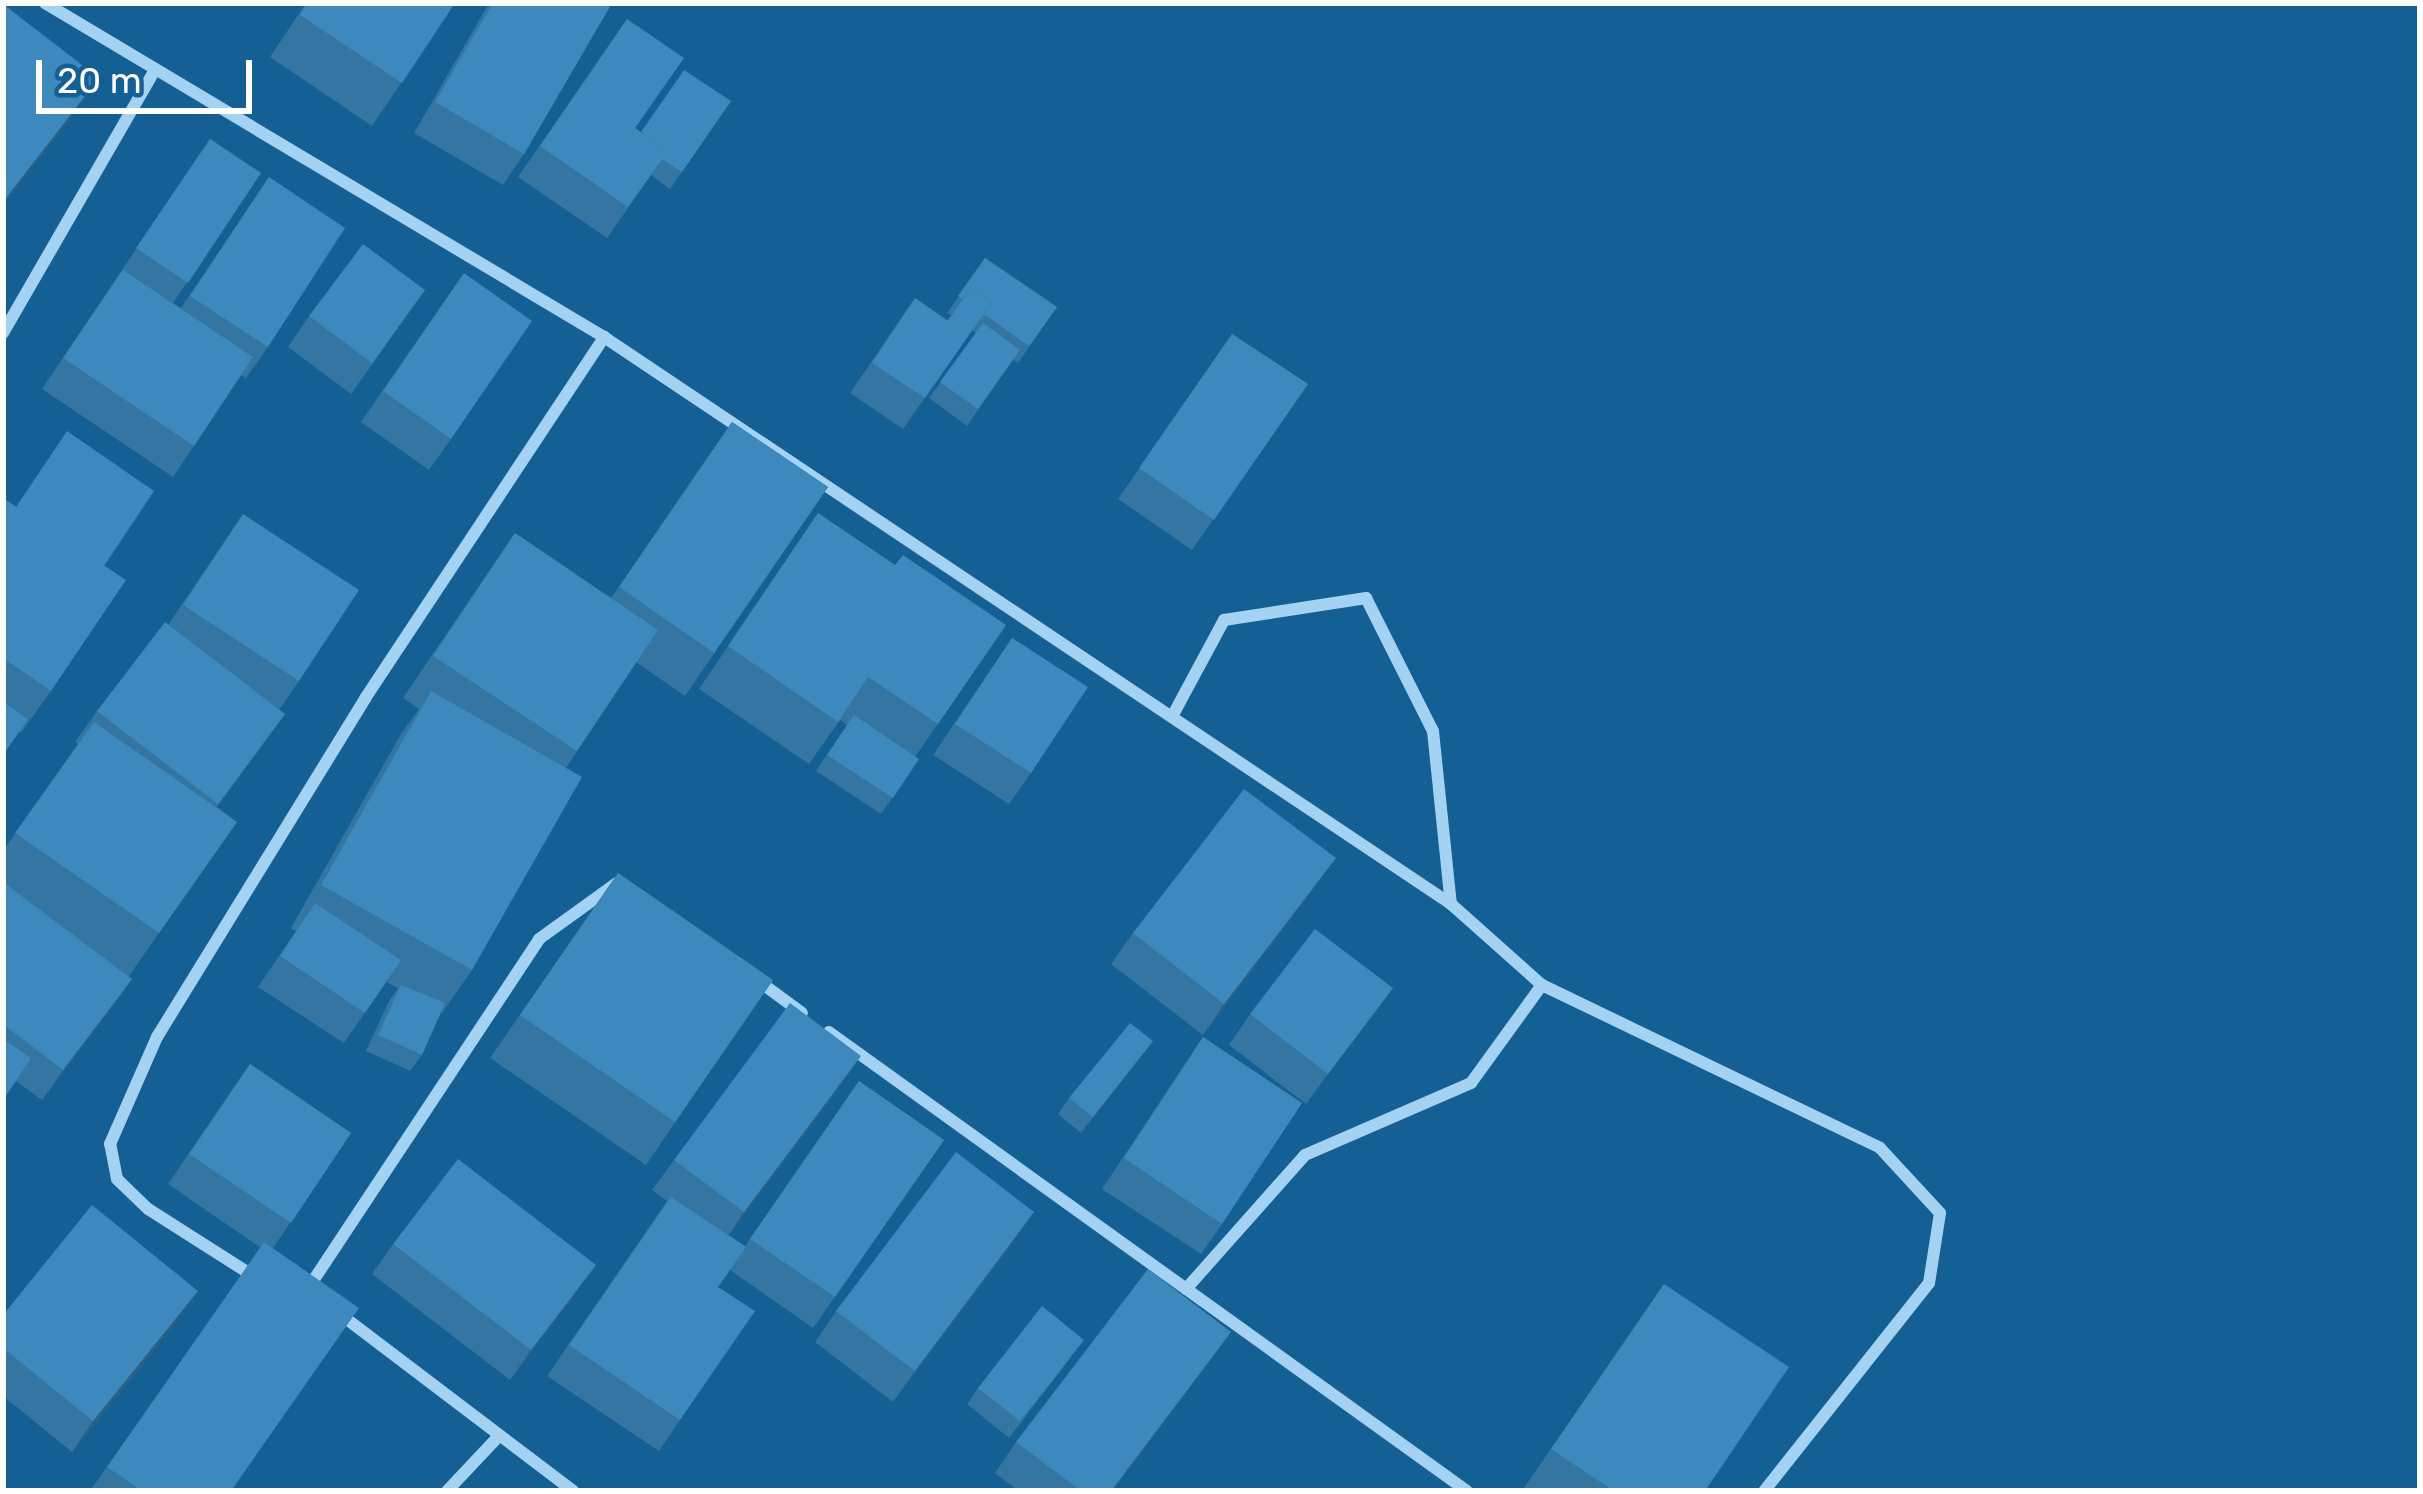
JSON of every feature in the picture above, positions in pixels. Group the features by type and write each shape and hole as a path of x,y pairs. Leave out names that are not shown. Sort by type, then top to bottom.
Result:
{"street":[{"path":"45,3 604,337 1174,713 1451,904 1542,985 1880,1148 1940,1213 1929,1283 1764,1491"},
{"path":"3,333 155,70"},
{"path":"573,1491 295,1286 254,1279 148,1209 117,1180 110,1144 182,997 366,697 604,337"},
{"path":"1174,713 1224,620 1366,598 1433,731 1451,904"},
{"path":"295,1286 539,939 619,881 638,895"},
{"path":"733,963 1467,1491"},
{"path":"1186,1289 1305,1156 1471,1083 1542,985"},
{"path":"447,1491 496,1438"}],"building":[{"path":"307,3 455,3 402,83 300,15"},
{"path":"493,3 612,3 524,154 435,102"},
{"path":"3,4 99,78 3,202"},
{"path":"627,19 684,58 635,128 668,151 628,207 540,146"},
{"path":"684,70 731,101 682,172 662,159 668,151 641,132"},
{"path":"210,139 261,173 188,283 136,248"},
{"path":"269,177 345,228 268,347 190,296"},
{"path":"363,244 425,290 372,363 309,316"},
{"path":"985,258 1057,307 1029,346 984,314 992,302 971,287 962,299 958,296"},
{"path":"123,270 253,357 194,446 63,358"},
{"path":"464,273 532,321 451,439 383,391"},
{"path":"971,287 992,302 925,398 872,363 915,298 948,321"},
{"path":"983,323 1020,350 978,409 940,382"},
{"path":"1232,334 1308,384 1214,520 1139,468"},
{"path":"732,422 828,487 714,653 619,587"},
{"path":"67,431 154,491 104,566 16,507"},
{"path":"3,498 126,580 51,691 3,658"},
{"path":"818,513 895,565 903,555 1006,625 938,724 868,677 838,722 728,646"},
{"path":"243,514 359,590 299,681 183,605"},
{"path":"515,533 658,630 577,751 433,656"},
{"path":"165,622 285,714 218,804 97,711"},
{"path":"1012,638 1088,687 1031,773 955,724"},
{"path":"431,691 582,777 472,970 321,885"},
{"path":"3,702 28,719 3,755"},
{"path":"854,715 919,759 893,798 827,755"},
{"path":"94,722 237,822 159,933 15,833"},
{"path":"1244,789 1336,858 1224,1004 1133,933"},
{"path":"618,873 773,980 675,1122 520,1015"},
{"path":"3,882 132,979 63,1070 3,1024"},
{"path":"315,903 401,960 365,1013 280,956"},
{"path":"1315,929 1393,988 1328,1074 1250,1014"},
{"path":"401,985 445,1003 422,1055 378,1035"},
{"path":"790,1003 861,1056 744,1212 674,1160"},
{"path":"1130,1023 1153,1041 1093,1117 1069,1098"},
{"path":"1203,1037 1302,1103 1222,1224 1124,1158"},
{"path":"3,1039 31,1058 3,1100"},
{"path":"250,1064 351,1133 291,1223 189,1154"},
{"path":"859,1081 944,1140 835,1297 750,1239"},
{"path":"956,1152 1034,1212 915,1371 836,1311"},
{"path":"458,1159 596,1265 531,1350 393,1244"},
{"path":"671,1197 746,1247 718,1287 755,1311 680,1420 569,1345"},
{"path":"92,1205 198,1291 93,1421 3,1348 3,1315"},
{"path":"264,1242 359,1308 231,1491 142,1491 107,1467"},
{"path":"1148,1269 1231,1332 1111,1491 1081,1491 1016,1442"},
{"path":"1664,1284 1789,1367 1705,1491 1614,1491 1551,1449"},
{"path":"1042,1306 1084,1340 1020,1421 978,1388"}]}
